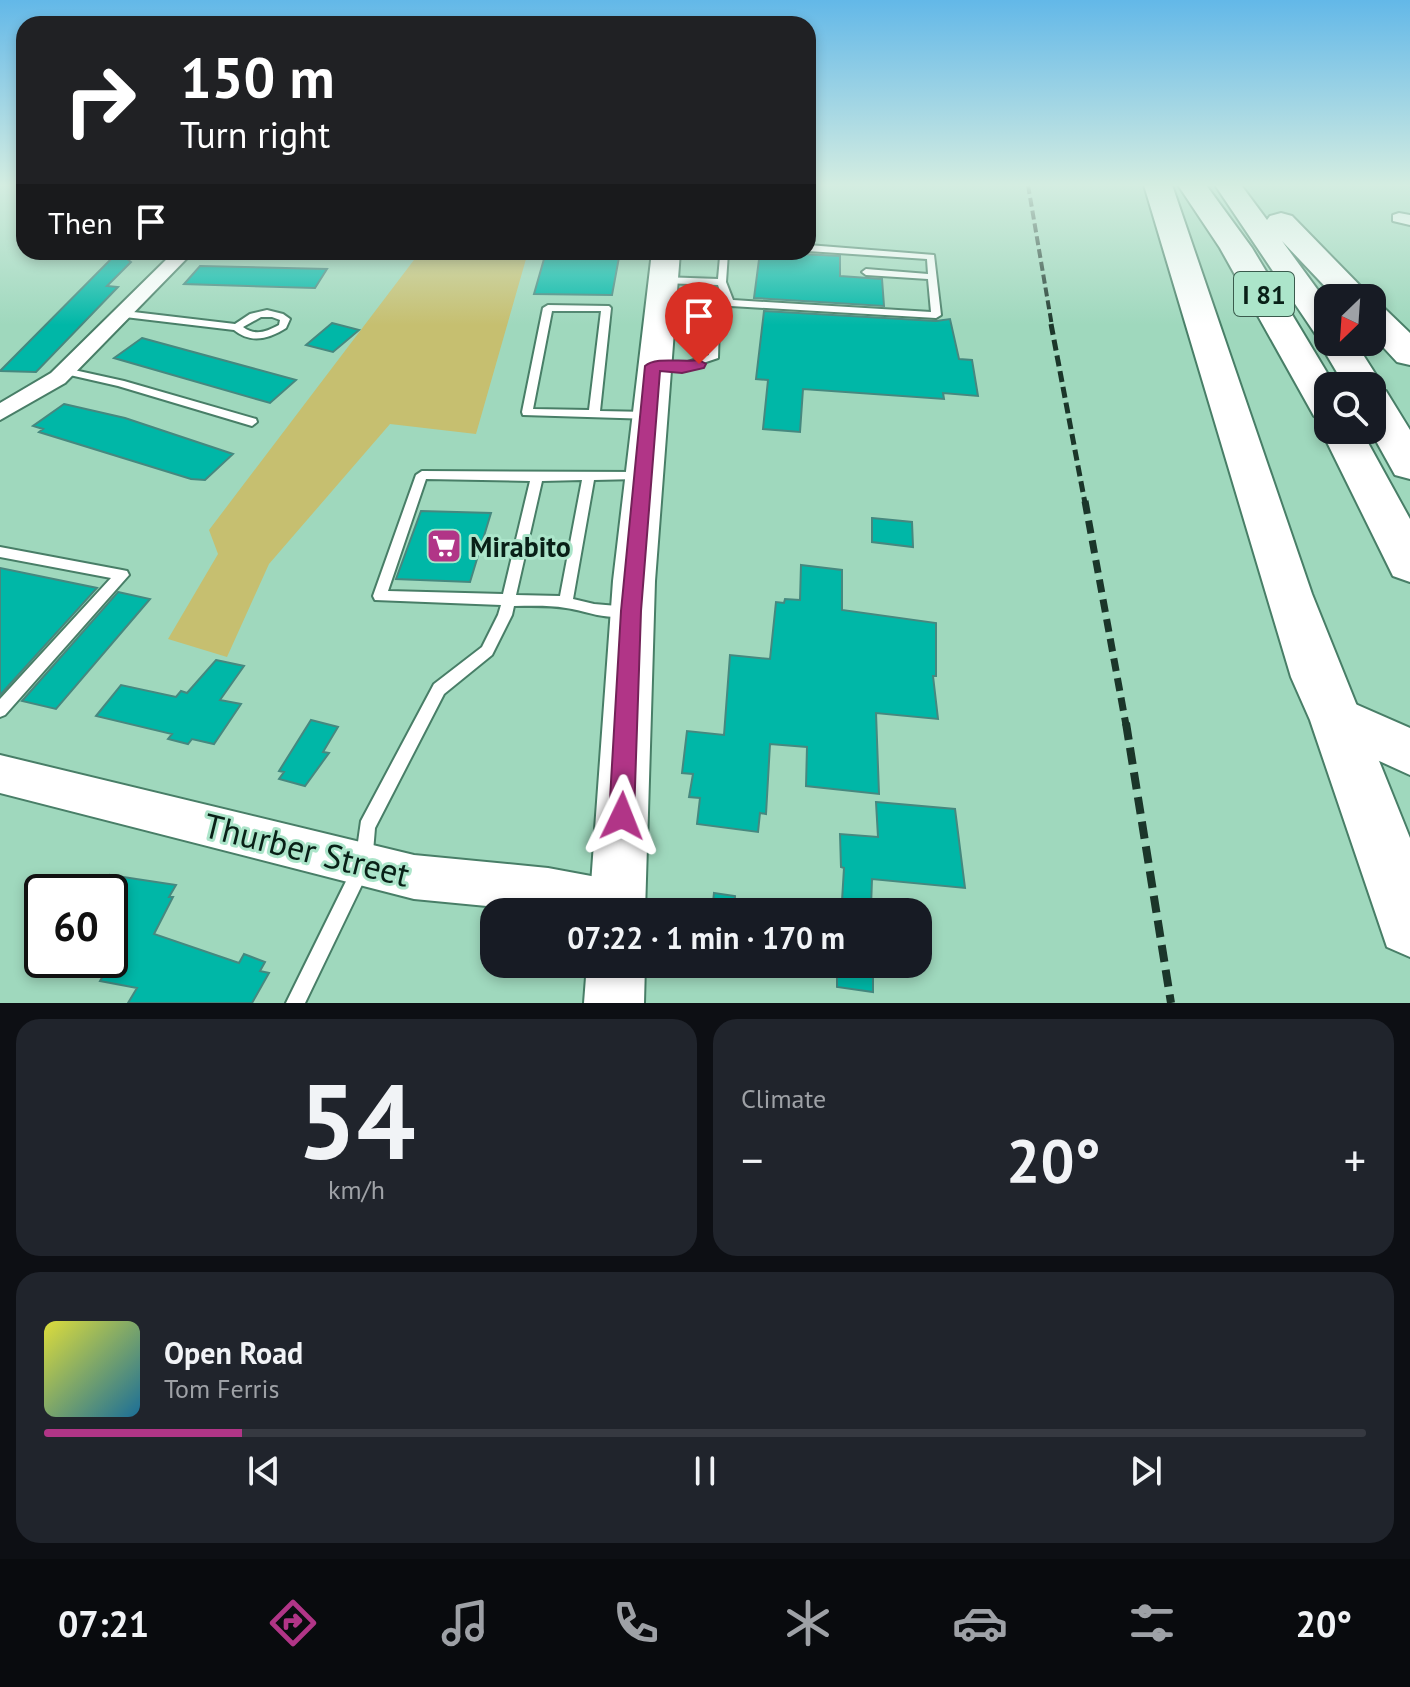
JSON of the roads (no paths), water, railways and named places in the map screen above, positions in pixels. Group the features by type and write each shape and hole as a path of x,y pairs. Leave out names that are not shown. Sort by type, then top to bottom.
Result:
{"highway":[{"path":"1173,232 1288,594 1317,677 1337,718 1410,924"},
{"name":"I 81","path":"1225,232 1314,383"},
{"name":"I 81","path":"1260,232 1314,308"},
{"path":"1292,232 1342,284"},
{"path":"1386,329 1410,354"},
{"path":"1386,424 1410,464"},
{"path":"1348,444 1410,563"}],"main road":[{"path":"618,898 631,611 652,366 665,261"},
{"path":"1337,718 1410,725"},
{"path":"1337,718 1410,752"},
{"path":"614,1003 615,978"}],"street":[{"path":"0,413 28,398 65,371 176,260"},
{"name":"Thurber Street","path":"0,774 414,877 548,890 579,898"}],"lane":[{"path":"729,303 936,315 931,257 816,249"},
{"path":"726,260 722,282 729,303"},
{"path":"665,261 722,282"},
{"path":"866,272 933,277"},
{"path":"652,366 682,368 714,356 714,321 729,303"},
{"path":"594,414 606,308 548,308 527,412 648,416"},
{"path":"125,314 237,327"},
{"path":"658,318 714,321"},
{"path":"65,371 120,383 252,422"},
{"path":"631,611 594,610 566,602 380,596 422,475 643,475"},
{"path":"566,602 567,560 576,514 589,476"},
{"path":"295,1003 363,864 367,827 439,689 487,651 525,559 537,513 537,477"},
{"path":"0,710 122,575 2,554"}],"railway":[{"path":"1036,232 1052,326"},
{"path":"1051,324 1085,503"},
{"path":"1085,501 1126,725"},
{"path":"1126,723 1171,1003"}],"place":[{"name":"Mirabito","path":"444,546"}]}
